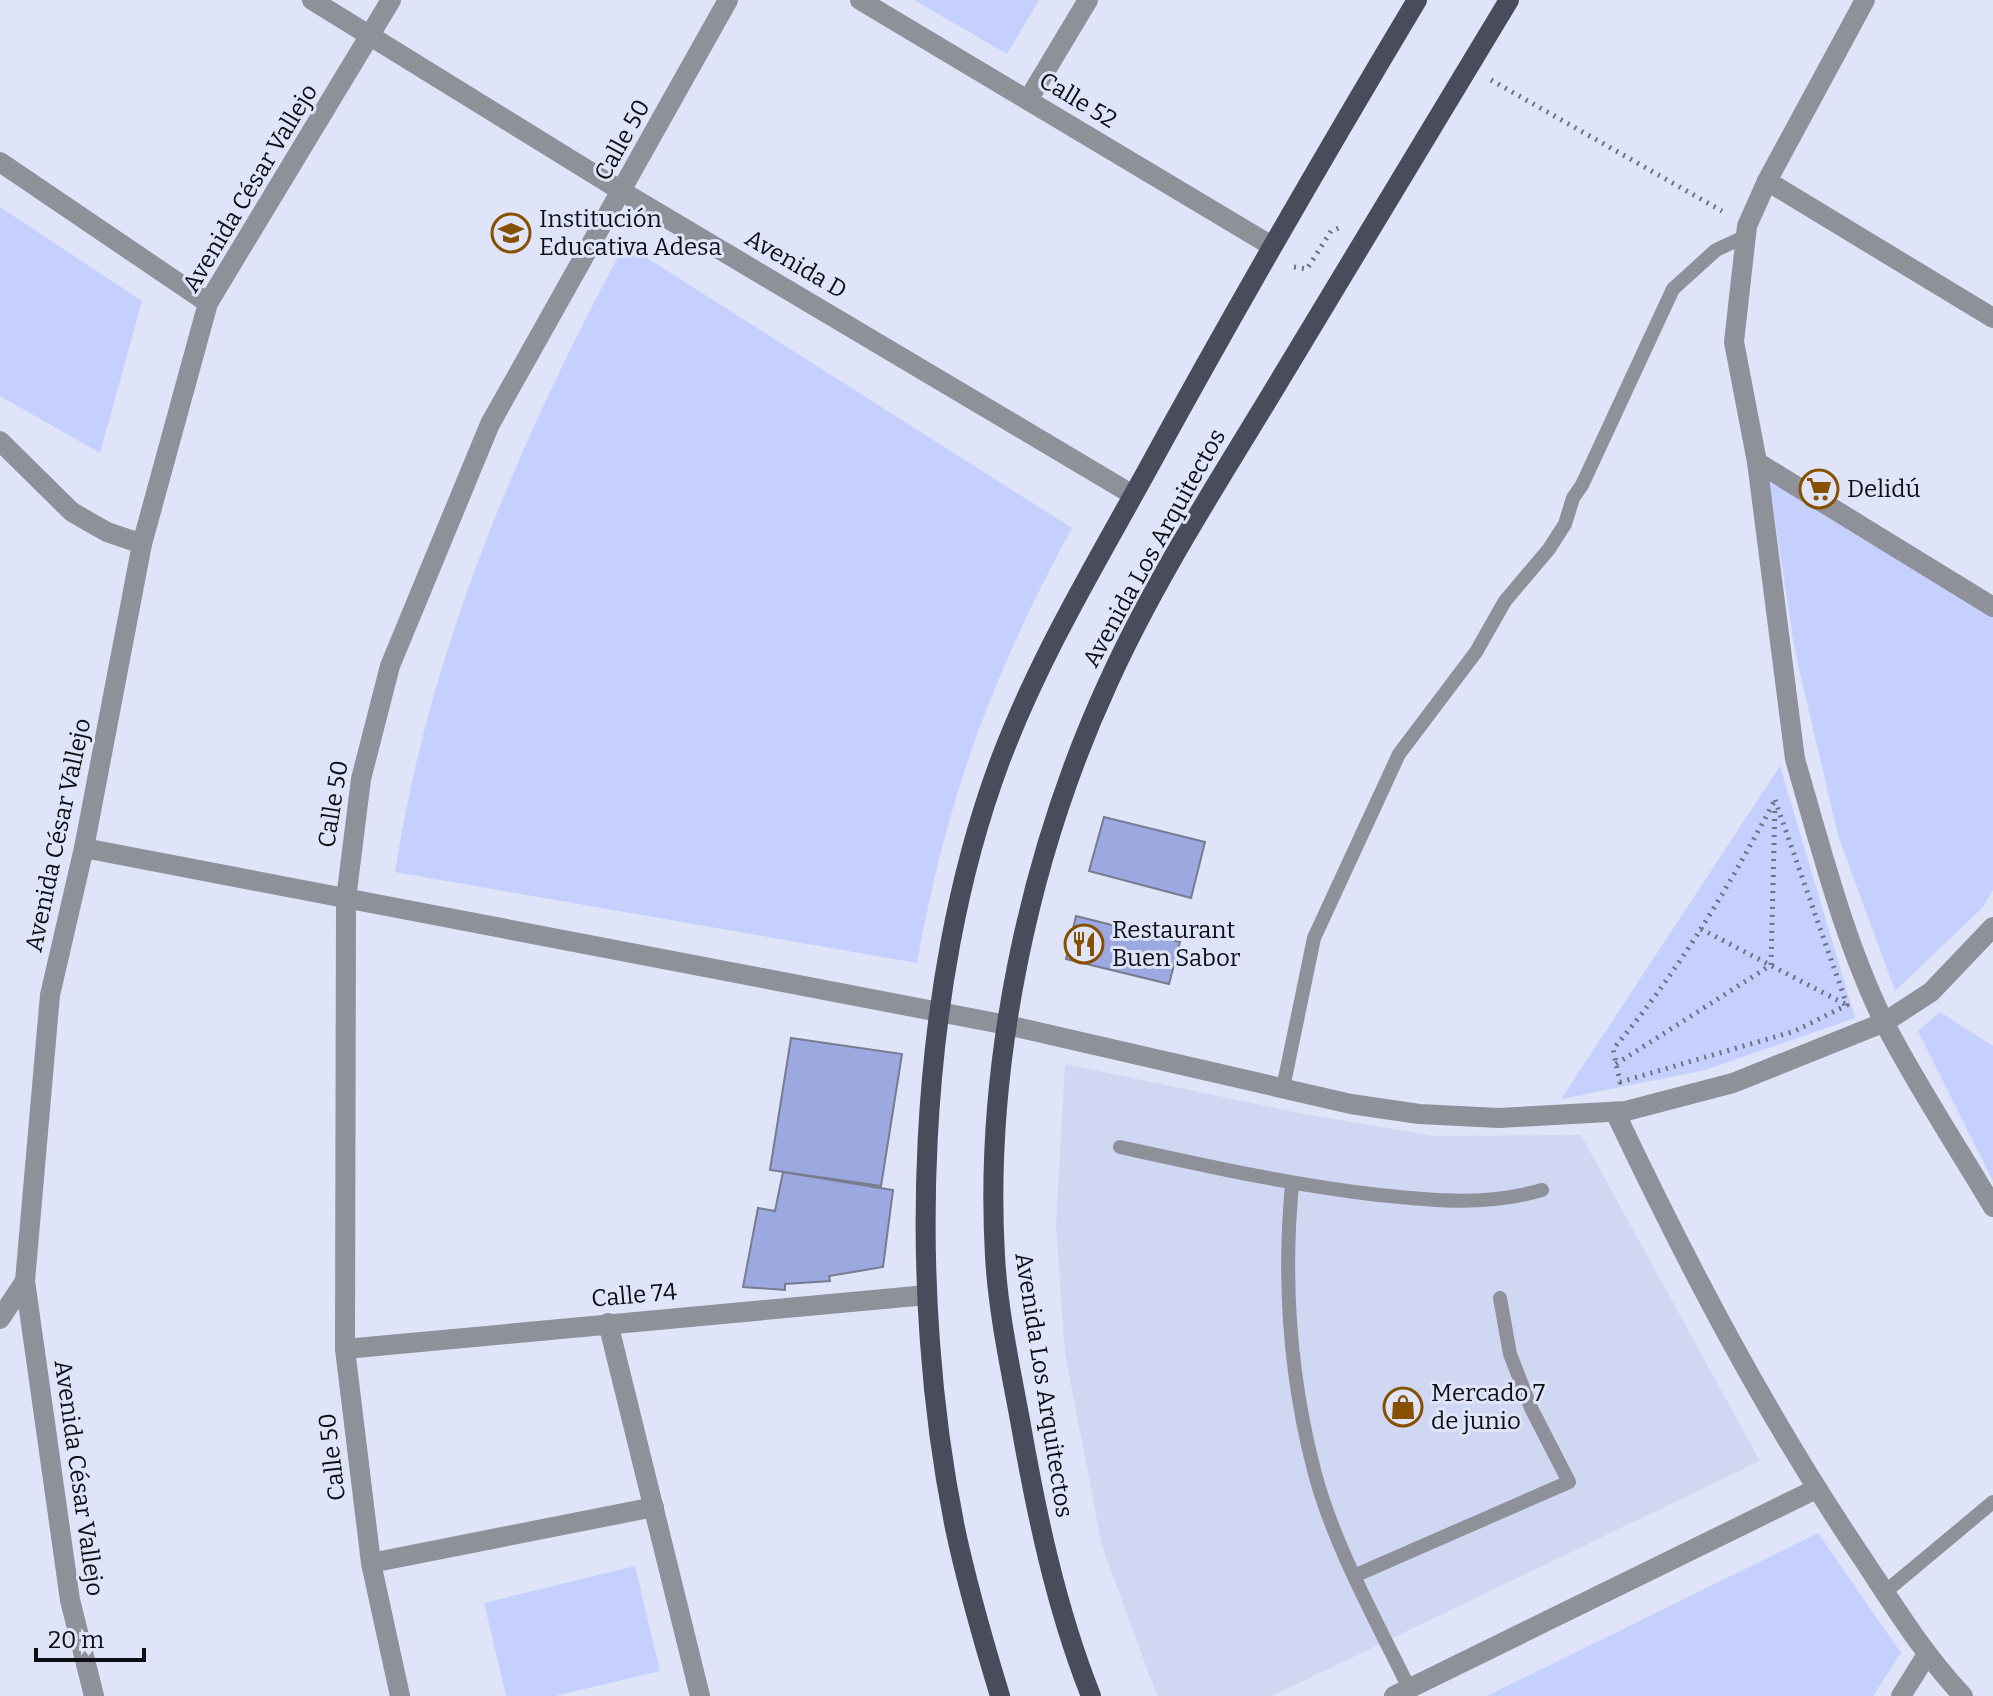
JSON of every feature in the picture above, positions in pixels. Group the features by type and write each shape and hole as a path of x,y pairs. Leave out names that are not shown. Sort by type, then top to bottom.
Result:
{"main road":[{"name":"Avenida Los Arquitectos","path":"1000,1696 975,1612 955,1526 939,1431 927,1295 931,1097 939,1011 968,865 999,765 1025,698 1074,597 1265,254 1417,0"},
{"name":"Avenida Los Arquitectos","path":"1091,1696 1037,1517 1003,1324 995,1255 996,1145 1007,1025 1038,879 1061,803 1108,683 1175,555 1509,0"}],"street":[{"name":"Avenida D","path":"312,0 623,192 1133,495"},
{"name":"Avenida César Vallejo","path":"94,1696 70,1600 25,1281 50,995 84,848 142,544 208,303 391,0"},
{"name":"Calle 50","path":"400,1696 371,1563 345,1349 346,899 361,779 390,666 490,424 623,192 728,0"},
{"name":"Calle 52","path":"860,0 1028,100 1265,254"},
{"path":"1028,100 1088,0"},
{"path":"1865,0 1767,181 1747,231 1734,342 1757,462 1795,759 1804,792 1836,896 1885,1022 1993,1207"},
{"path":"0,162 208,303"},
{"path":"1767,181 1993,318"},
{"path":"0,441 72,512 107,532 142,544"},
{"path":"1757,462 1993,607"},
{"path":"84,848 939,1011 1351,1104 1419,1114 1499,1118 1615,1112 1733,1083 1885,1022 1931,992 1993,927"},
{"path":"1615,1112 1681,1252 1816,1489 1926,1656 1963,1696"},
{"path":"0,1319 25,1281"},
{"name":"Calle 74","path":"345,1349 927,1295"},
{"path":"608,1323 700,1696"},
{"path":"1405,1693 1816,1489"},
{"path":"371,1563 654,1507"},
{"path":"1901,1696 1926,1656"}],"lane":[{"path":"1283,1088 1314,938 1399,754 1476,652 1505,601 1549,549 1565,524 1573,498 1582,485 1673,289 1716,250 1747,231"},
{"path":"1120,1147 1292,1185 1451,1202 1506,1201 1542,1190"},
{"path":"1292,1185 1285,1255 1294,1360 1314,1471 1354,1576 1405,1693"},
{"path":"1354,1576 1569,1482 1531,1408 1510,1354 1500,1298"},
{"path":"1885,1592 1993,1502"}],"path":[{"path":"1468,68 1747,231"},
{"path":"1265,254 1307,269 1331,231 1383,208"},
{"path":"1804,792 1775,800 1701,929 1655,999 1613,1049 1620,1082 1795,1031 1847,1005"},
{"path":"1771,965 1775,800"},
{"path":"1775,800 1847,1005"},
{"path":"1701,929 1847,1005"},
{"path":"1616,1064 1771,965"}],"shaded area":[{"path":"914,0 1039,0 1007,54"},
{"path":"0,207 142,301 100,453 0,396"},
{"path":"625,244 1072,528 1018,635 976,738 943,846 917,963 395,872 410,789 430,708 483,548 549,394"},
{"path":"1769,480 1993,615 1993,890 1983,907 1895,991 1838,835 1795,652"},
{"path":"1780,766 1855,1018 1705,1070 1561,1099"},
{"path":"1940,1012 1993,1046 1993,1181 1918,1031"},
{"name":"Mercado 7 de junio","path":"1065,1064 1299,1113 1434,1136 1581,1135 1760,1461 1272,1696 1157,1696 1102,1546 1065,1353 1056,1225"},
{"path":"1818,1533 1901,1653 1873,1696 1487,1696"},
{"path":"635,1566 660,1671 555,1696 506,1696 484,1603"}],"building":[{"path":"1104,817 1205,842 1191,898 1089,871"},
{"path":"1076,916 1180,942 1169,984 1066,959"},
{"path":"791,1038 902,1054 881,1186 770,1170"},
{"path":"783,1172 893,1190 883,1267 829,1276 830,1281 785,1284 785,1290 743,1287 758,1208 775,1211"}],"place":[{"name":"Institución Educativa Adesa","path":"511,233"},
{"name":"Delidú","path":"1819,489"},
{"name":"Restaurant Buen Sabor","path":"1084,944"},
{"name":"Mercado 7 de junio","path":"1403,1407"}]}
